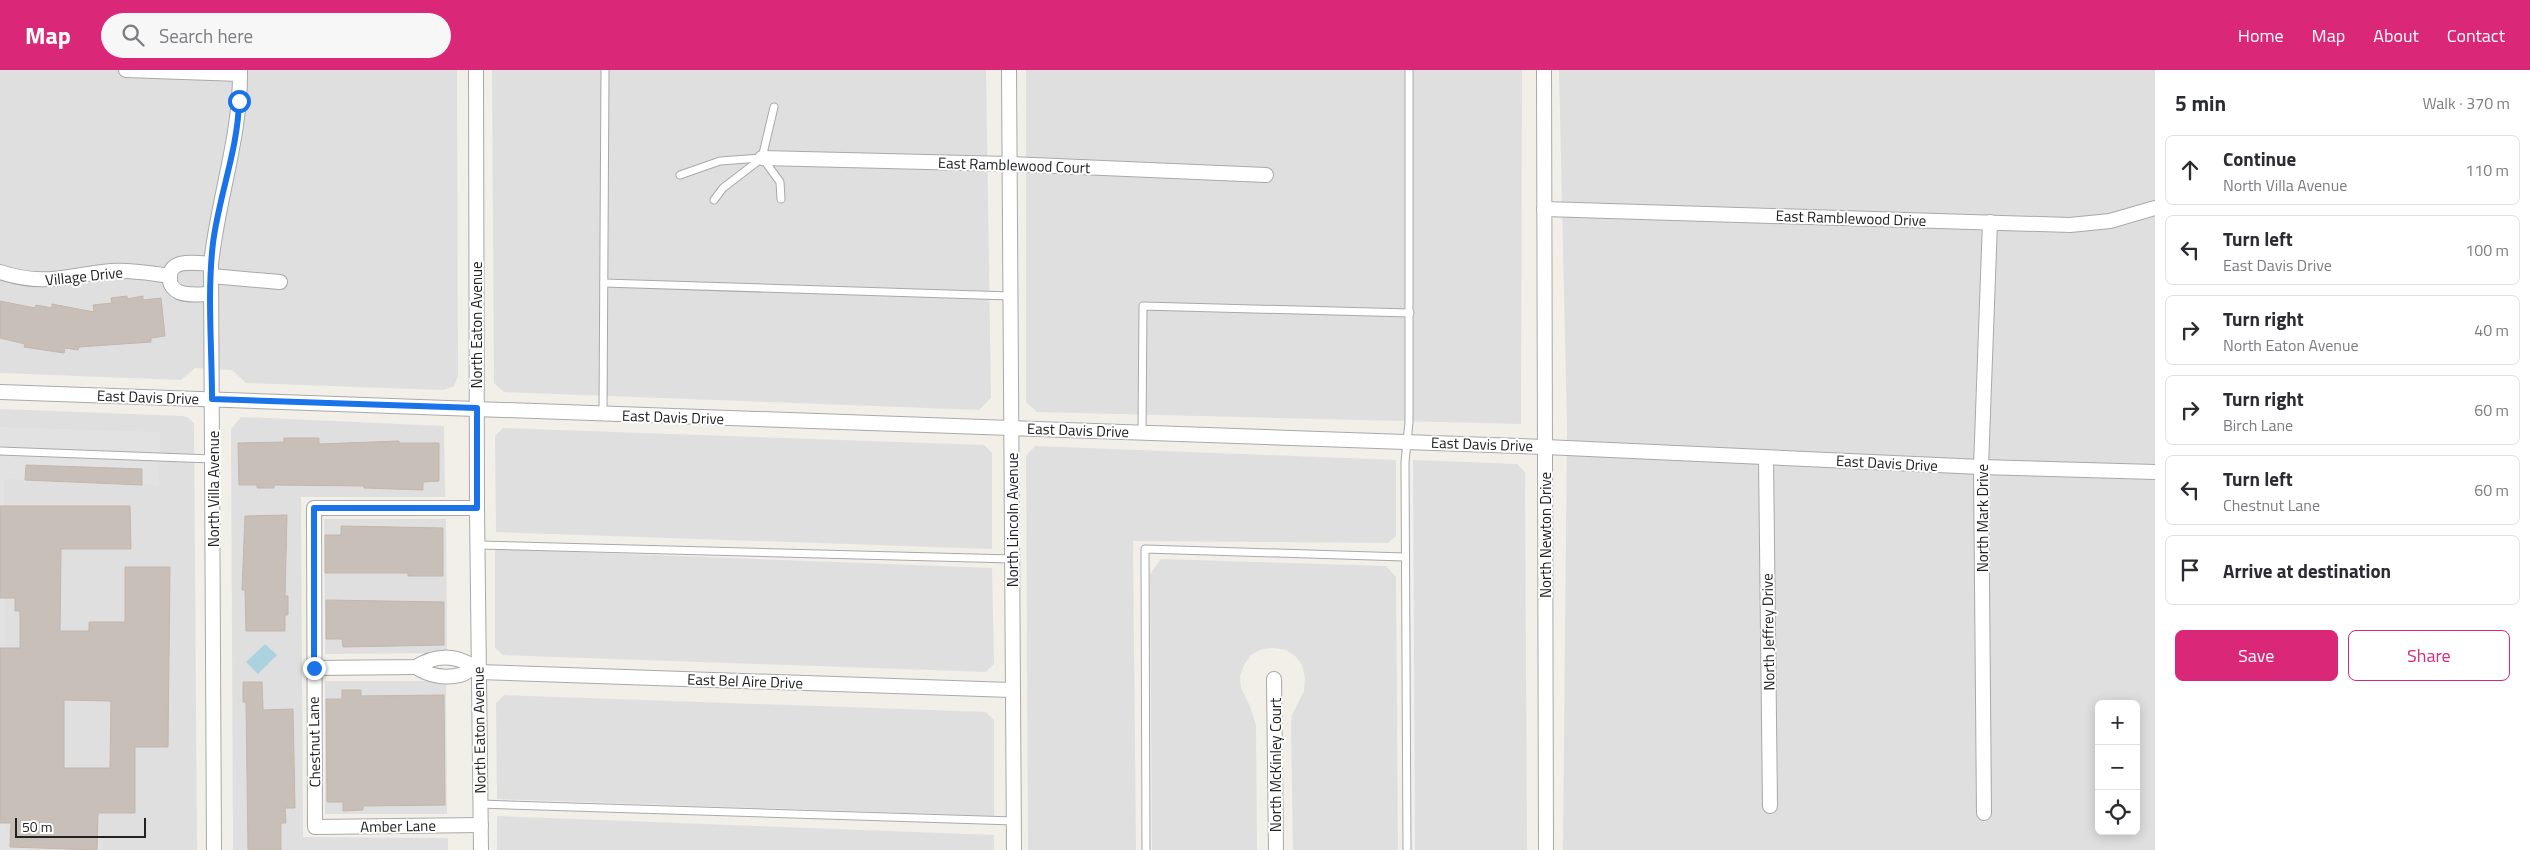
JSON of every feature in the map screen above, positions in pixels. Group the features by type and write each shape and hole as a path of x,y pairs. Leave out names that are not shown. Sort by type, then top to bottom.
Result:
{"street":[{"path":"126,70 240,72"},
{"name":"North Eaton Avenue","path":"476,70 477,508 479,545 476,668 481,850"},
{"name":"North Lincoln Avenue","path":"1008,70 1012,559 1011,690 1014,850"},
{"name":"North Newton Drive","path":"1544,70 1546,850"},
{"name":"North Villa Avenue","path":"214,850 211,270 216,226 238,126 240,72"},
{"name":"East Ramblewood Court","path":"762,158 1009,164 1266,175"},
{"name":"East Ramblewood Drive","path":"1544,209 2070,225 2110,222 2155,208"},
{"name":"North Mark Drive","path":"1984,813 1981,468 1990,222"},
{"path":"211,294 179,292 171,284 170,276 173,268 179,263 280,282"},
{"name":"Village Drive","path":"0,272 26,279 45,281 114,271 170,276"},
{"name":"East Davis Drive","path":"0,392 1545,446 1981,468 2155,472"},
{"name":"North Jeffrey Drive","path":"1766,458 1770,806"},
{"name":"Chestnut Lane","path":"315,826 314,508 477,508"},
{"path":"314,668 416,667 428,675 460,675 476,668"},
{"name":"East Bel Aire Drive","path":"476,668 1011,690"},
{"name":"North McKinley Court","path":"1274,679 1276,850"},
{"name":"Amber Lane","path":"315,826 481,825"}],"lane":[{"path":"604,414 605,70"},
{"path":"1407,850 1404,557 1405,462 1409,422 1409,70"},
{"path":"714,200 723,188 762,158 774,107"},
{"path":"680,175 720,161 762,158"},
{"path":"762,158 780,182 781,199"},
{"path":"604,282 1010,296"},
{"path":"1142,432 1144,306 1410,313"},
{"path":"0,451 212,459"},
{"path":"479,545 1012,559"},
{"path":"1146,850 1145,549 1404,557"},
{"path":"480,804 1014,821"}],"shaded area":[{"path":"0,70 457,70 458,376 454,386 443,390 246,383 232,370 195,368 181,380 0,373"},
{"path":"492,70 986,70 991,398 979,410 504,392 494,383"},
{"path":"1026,70 1522,70 1521,424 1037,412 1026,402"},
{"path":"1559,70 2155,70 2155,850 1563,850 1567,426"},
{"path":"0,409 182,416 187,417 194,423 197,850 0,850"},
{"path":"241,417 444,426 445,497 301,497 303,837 448,838 448,850 233,850 231,429"},
{"path":"0,427 160,432 159,485 4,479 6,832 102,835 103,850 0,850"},
{"path":"503,428 984,445 992,453 992,549 496,532 495,436"},
{"path":"1035,446 1396,460 1396,536 1388,543 1133,541 1136,850 1028,850 1026,456"},
{"path":"1413,460 1517,464 1525,472 1527,850 1415,850"},
{"path":"324,519 446,519 447,653 325,654"},
{"path":"495,549 992,568 994,664 986,672 503,655 495,648"},
{"path":"1161,559 1386,566 1396,577 1398,850 1293,850 1291,724 1292,715 1304,691 1305,678 1302,665 1295,656 1286,650 1274,648 1262,649 1251,655 1244,665 1240,676 1241,688 1250,706 1256,725 1257,850 1152,850 1150,574"},
{"path":"325,681 446,681 447,814 325,814"},
{"path":"504,695 986,712 994,720 994,816 497,799 496,703"},
{"path":"497,816 994,835 994,850 497,850"}],"water":[{"path":"265,644 277,655 258,674 246,662"}],"building":[{"path":"127,296 127,299 143,296 143,300 161,298 165,336 151,338 151,342 79,347 78,350 65,348 64,353 24,347 25,344 0,338 0,301 35,308 36,305 52,308 52,304 94,312 93,305 112,303 111,298"},
{"path":"284,438 319,438 319,444 399,441 399,443 439,443 439,481 423,482 423,490 364,488 364,486 274,485 274,488 257,488 257,485 239,485 238,443 284,442"},
{"path":"26,465 142,469 142,485 25,480"},
{"path":"0,506 130,506 131,549 61,549 60,631 89,631 89,622 125,622 125,567 170,567 168,747 135,747 135,813 98,813 97,850 10,847 11,823 0,823 0,648 20,648 20,611 15,611 15,598 0,598","holes":["64,700 111,701 110,768 64,768"]},
{"path":"287,515 285,596 288,596 288,615 285,615 285,631 246,631 245,590 242,590 245,516"},
{"path":"341,526 443,528 443,576 408,576 408,573 325,573 325,535 341,535"},
{"path":"326,600 444,602 444,645 343,647 342,639 326,639"},
{"path":"243,682 262,682 263,710 293,709 295,808 285,808 286,823 281,823 281,850 248,850 246,702 243,702"},
{"path":"342,690 361,690 361,696 444,695 445,805 363,806 363,810 343,811 343,802 327,802 326,699 342,699"}],"route":[{"path":"239,101 236,135 216,226 211,264 212,399 477,408 477,508 314,508 314,668"}]}
